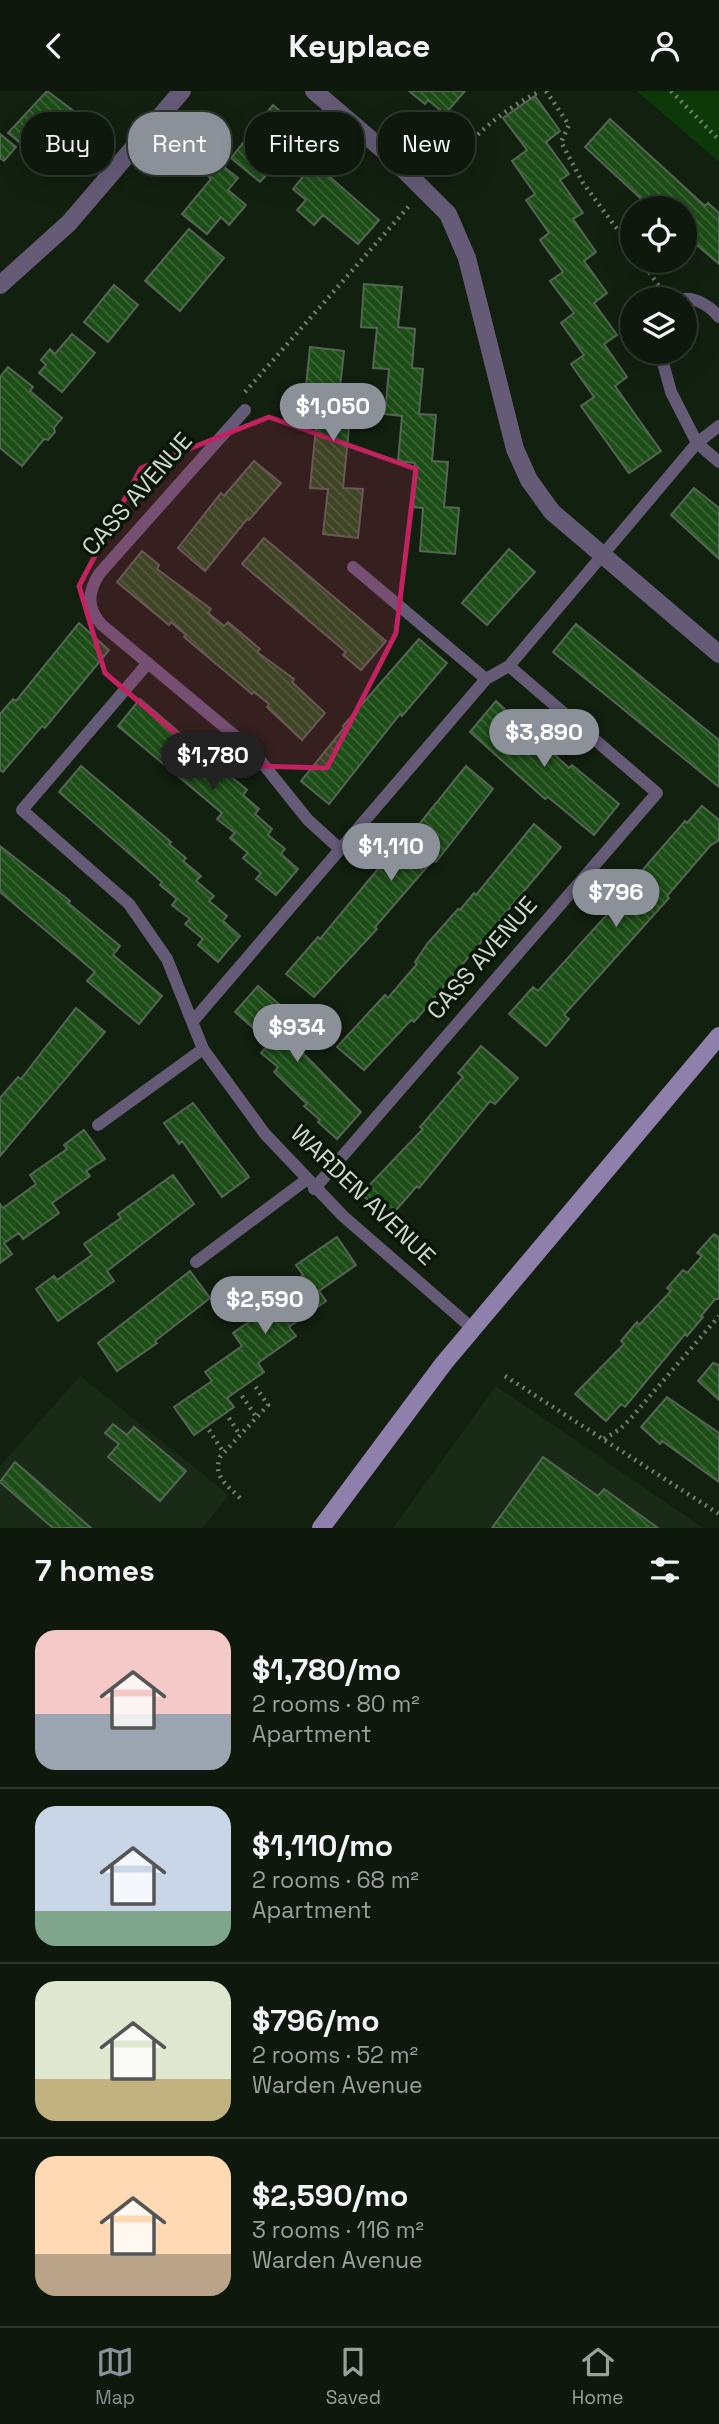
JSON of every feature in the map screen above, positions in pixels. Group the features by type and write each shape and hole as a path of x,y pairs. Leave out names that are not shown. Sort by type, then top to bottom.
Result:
{"main road":[{"path":"321,1528 473,1329 719,1036"}],"street":[{"path":"0,285 69,223 182,91"},
{"path":"314,91 425,188 448,213 467,258 515,449 529,480 552,512 719,654"}],"lane":[{"path":"697,302 712,308 719,317"},
{"path":"663,364 671,392 697,443 719,462"},
{"name":"CASS AVENUE","path":"245,409 99,574 90,590 92,609 98,620 251,749 307,820 340,849"},
{"path":"193,1021 486,679 509,666 697,443 719,426"},
{"path":"353,567 486,679"},
{"name":"WARDEN AVENUE","path":"148,663 22,810 129,904 167,959 203,1049 265,1134 310,1184 473,1329"},
{"name":"CASS AVENUE","path":"310,1184 657,793 509,666"},
{"path":"98,1125 203,1049"},
{"path":"197,1262 310,1184"}],"path":[{"path":"475,139 512,105 543,91 569,125 561,142 583,183 620,233"},
{"path":"671,91 719,140"},
{"path":"245,409 245,391 425,188"},
{"path":"649,273 660,287"},
{"path":"604,1439 626,1424 719,1316"},
{"path":"505,1376 719,1514"},
{"path":"240,1498 218,1477 217,1467 224,1453 268,1405 255,1386"},
{"path":"242,1396 257,1418"},
{"path":"229,1418 240,1436"},
{"path":"209,1430 224,1453"}],"highlighted area":[{"path":"269,417 416,469 396,633 327,768 213,765 105,673 79,586 141,468"}],"shaded area":[{"path":"80,1376 229,1495 202,1528 0,1528 0,1466"},
{"path":"496,1386 703,1528 393,1528"}],"green space":[{"path":"637,91 719,91 719,162"}],"building":[{"path":"47,91 75,112 28,112"},
{"path":"409,91 465,91 447,112 443,112 428,100 425,104"},
{"path":"535,96 560,131 546,142 569,174 560,180 583,213 573,219 596,252 584,261 607,293 594,303 617,335 604,344 627,377 615,386 661,451 629,473 581,406 594,397 571,364 584,355 561,323 574,313 550,281 563,272 540,240 549,233 526,200 535,194 512,161 527,150 503,118"},
{"path":"273,105 281,112 267,112"},
{"path":"21,119 21,144 8,133"},
{"path":"610,119 694,196 638,196 585,147"},
{"path":"0,134 16,147 4,161 0,158"},
{"path":"245,140 245,170 231,158"},
{"path":"231,172 238,178 228,190 246,205 229,225 221,217 207,234 182,214 211,179 208,176 231,175"},
{"path":"252,175 266,175 260,182"},
{"path":"304,175 328,175 379,220 358,244 323,215 314,225 297,210 306,200 293,189"},
{"path":"697,199 705,206 708,203 719,213 719,264 697,245"},
{"path":"189,229 224,258 180,311 145,281"},
{"path":"364,284 402,287 398,327 415,329 412,368 423,369 419,414 436,415 432,461 448,462 444,507 459,508 455,554 420,551 423,508 411,507 415,463 398,461 402,416 385,414 389,369 373,368 377,328 361,327"},
{"path":"114,285 138,305 108,342 84,322"},
{"path":"72,334 95,353 62,392 39,373 46,365 41,360 50,349 55,354"},
{"path":"310,347 344,351 339,396 352,397 343,488 363,489 358,538 323,534 328,489 310,488 319,397 305,396"},
{"path":"8,367 33,387 30,391 62,418 54,428 55,432 48,440 44,439 22,466 0,448 0,377"},
{"path":"254,461 281,483 249,520 247,519 205,571 178,548 221,493 224,496"},
{"path":"694,488 719,508 719,559 671,515"},
{"path":"264,538 386,641 361,670 343,655 346,652 242,564"},
{"path":"509,549 535,572 487,625 462,603"},
{"path":"142,551 159,565 157,569 211,609 208,613 224,626 228,622 260,649 257,652 294,679 292,682 325,713 302,740 267,707 269,704 254,692 252,694 184,637 186,635 171,622 169,625 117,582"},
{"path":"79,623 109,650 45,728 42,726 3,772 0,770 0,714 13,699 16,701"},
{"path":"576,624 719,740 719,787 553,652"},
{"path":"419,639 447,663 402,716 400,714 329,804 301,781 343,726"},
{"path":"140,699 247,790 243,795 259,809 255,814 272,829 268,835 285,849 281,854 298,869 276,895 256,879 261,873 243,858 248,853 230,838 235,833 217,819 222,813 118,726"},
{"path":"496,701 569,768 572,765 619,804 594,835 548,797 545,799 470,732"},
{"path":"81,766 171,842 169,844 186,858 183,861 201,876 196,881 214,896 209,901 227,916 223,921 240,936 218,962 198,945 203,939 185,924 190,919 172,905 177,899 160,885 162,882 59,792"},
{"path":"466,766 493,789 436,862 433,860 375,927 377,929 314,997 286,974 318,937 320,939 407,834 409,837"},
{"path":"702,806 719,820 719,840 710,846 667,896 669,898 564,1015 569,1019 546,1046 509,1014 533,987 538,991 641,877 639,874 685,821 687,823"},
{"path":"534,824 561,847 414,1022 411,1020 364,1070 337,1047 385,995 388,998 417,964 415,962 427,944 474,893 476,895"},
{"path":"0,846 70,901 68,903 120,946 113,955 162,996 139,1024 87,981 95,972 0,892"},
{"path":"258,986 295,1018 286,1028 303,1043 298,1048 361,1112 337,1139 318,1122 320,1120 304,1106 307,1104 274,1072 278,1067 261,1053 270,1043 235,1012"},
{"path":"76,1008 105,1032 0,1156 0,1098 18,1077 21,1079"},
{"path":"481,1046 518,1078 495,1104 490,1101 419,1188 417,1186 389,1218 361,1194 423,1129 420,1127 463,1077 458,1073"},
{"path":"193,1103 249,1177 222,1197 182,1141 179,1144 164,1123"},
{"path":"84,1130 105,1159 86,1171 90,1176 52,1203 59,1213 23,1239 19,1233 4,1243 12,1254 0,1263 0,1204 3,1208 36,1184 30,1175 67,1149 64,1145"},
{"path":"173,1175 194,1204 107,1271 114,1281 58,1321 36,1289 54,1276 57,1280 92,1255 84,1244 121,1218 118,1214"},
{"path":"714,1234 719,1237 719,1299 715,1299 701,1316 703,1317 687,1336 685,1334 625,1407 621,1404 606,1421 575,1394 624,1344 621,1341 637,1322 639,1325 671,1291 667,1288 683,1270 687,1273 702,1256 697,1253"},
{"path":"337,1237 356,1265 319,1291 326,1301 289,1327 296,1336 258,1363 264,1372 227,1398 234,1407 194,1435 174,1407 212,1381 205,1372 242,1346 233,1333 270,1307 266,1301 303,1275 296,1265"},
{"path":"190,1271 210,1298 155,1341 157,1343 117,1371 98,1343"},
{"path":"713,1363 719,1365 719,1400 698,1381"},
{"path":"667,1397 719,1433 719,1482 662,1441 660,1444 641,1427"},
{"path":"113,1424 127,1435 134,1427 186,1471 160,1501 108,1457 119,1444 105,1433"},
{"path":"543,1457 598,1496 604,1489 658,1528 492,1528"},
{"path":"15,1462 91,1528 53,1528 0,1482"}]}
